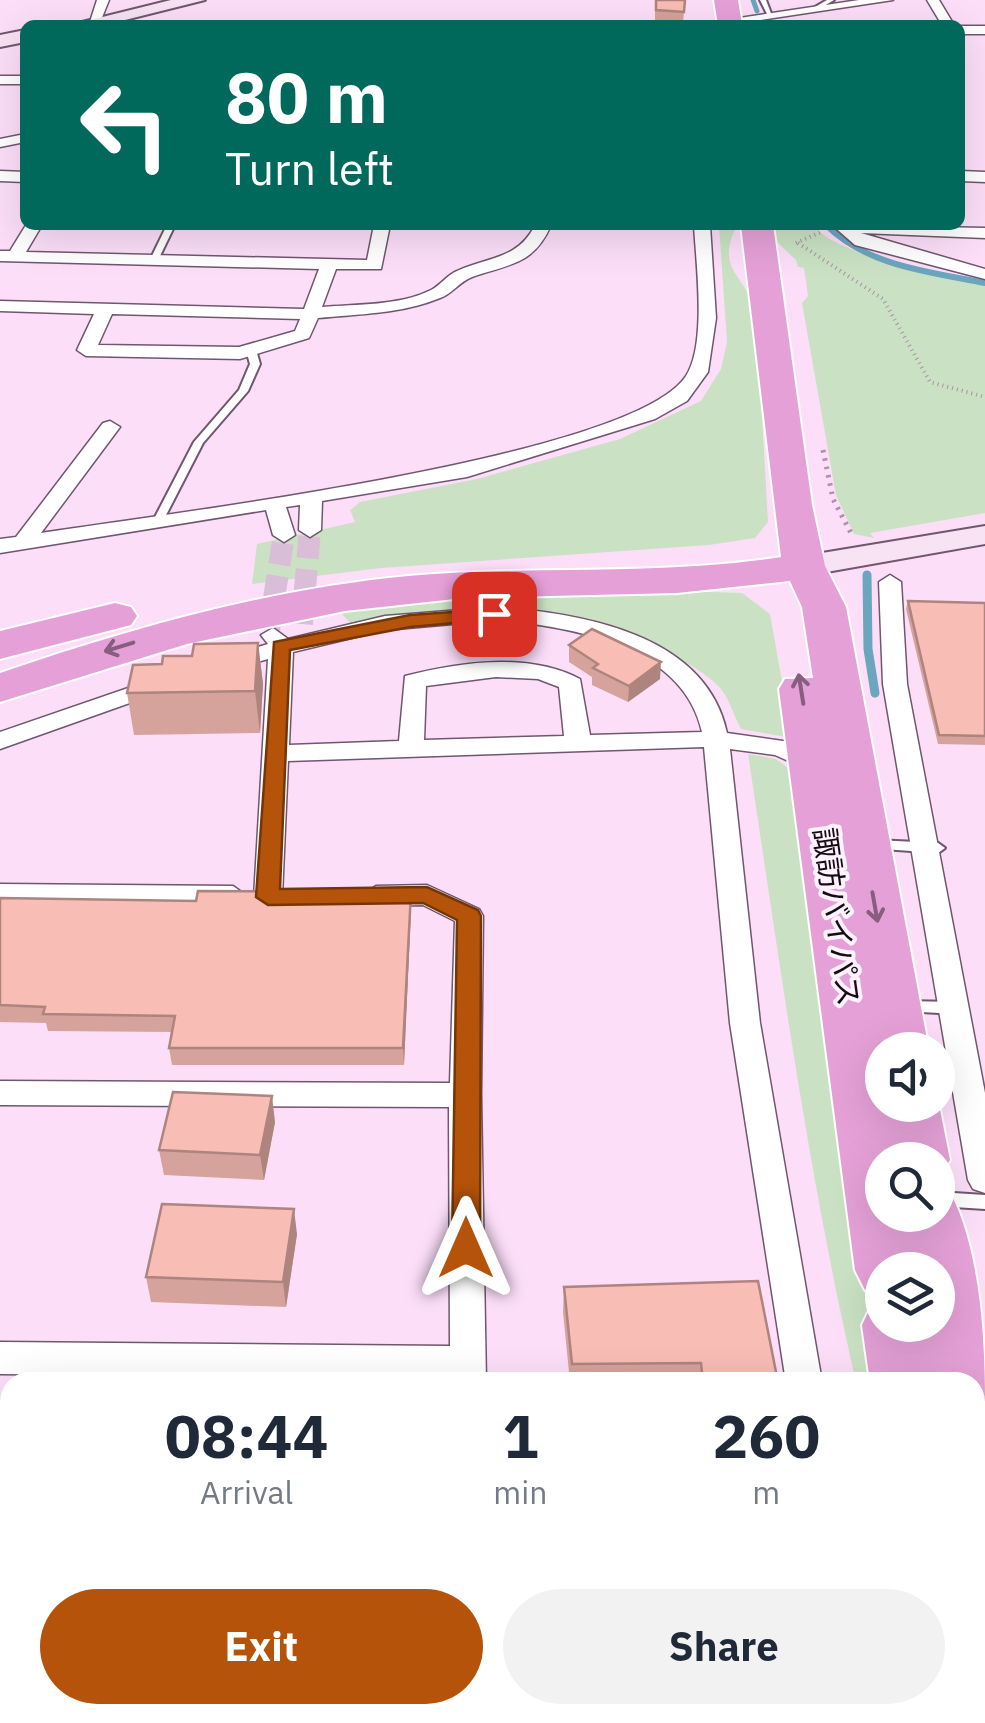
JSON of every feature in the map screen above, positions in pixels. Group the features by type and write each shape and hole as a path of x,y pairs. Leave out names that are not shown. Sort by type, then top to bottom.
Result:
{"highway":[{"name":"諏訪バイパス","path":"758,230 792,505 804,566 824,608 896,1028"},
{"path":"0,646 203,597 404,570 732,556 804,566"},
{"name":"諏訪バイパス","path":"804,566 790,613 885,1252"},
{"path":"0,688 218,619 325,599 462,586 738,578 804,566"},
{"path":"932,1232 956,1372"},
{"path":"899,1342 903,1372"}],"main road":[{"path":"108,20 196,0"},
{"path":"804,566 985,535"}],"street":[{"path":"729,15 772,20 818,8 887,0"},
{"path":"8,256 30,230"},
{"path":"8,256 375,265 381,230"},
{"path":"0,306 308,314 402,305 439,293 459,276 522,255 534,245 541,230"},
{"path":"0,546 460,473 633,420 680,397 699,372 705,349 702,230"},
{"path":"848,230 878,247 985,274"},
{"path":"923,230 985,233"},
{"path":"106,309 86,350 251,350 303,334 329,264"},
{"path":"23,542 110,427"},
{"path":"310,530 311,498"},
{"path":"276,505 284,536"},
{"path":"890,582 895,684 932,848 961,1008 985,1180"},
{"path":"0,741 290,635 468,614 519,614 579,624 639,646 681,672 702,694 715,739 738,972 802,1372"},
{"path":"268,897 290,635"},
{"path":"411,750 414,680 457,673 554,672 572,684 578,744"},
{"path":"279,754 715,739 782,748 813,764"},
{"path":"0,894 308,896"},
{"path":"0,1358 468,1372 464,1095 469,916 427,895 347,896"},
{"path":"0,1093 464,1095"}],"lane":[{"path":"763,0 772,20"},
{"path":"818,8 831,0"},
{"path":"154,260 169,230"},
{"path":"159,519 200,442 243,391 255,364 251,350"},
{"path":"864,845 932,848"},
{"path":"896,1028 961,1008"},
{"path":"955,1200 985,1202"}],"path":[{"path":"822,231 798,243 863,282 883,300 930,382 985,397"},
{"path":"822,446 833,499 850,534 861,540"}],"green space":[{"path":"719,230 735,230 730,263 756,312 768,522 755,538 709,545 381,568 252,584 257,544 355,522 350,510 360,502 477,479 620,439 701,401 721,369 727,342"},
{"path":"772,230 819,230 866,255 985,285 985,513 870,533 874,538 854,534 836,495 802,303 808,296 804,268 798,267 796,260 773,238"},
{"path":"742,593 770,614 792,738 741,729 723,692 713,681 676,657 609,629 573,619 502,610 430,613 353,626 340,612 417,597"},
{"path":"748,754 776,759 791,770 865,1285 865,1342 873,1342 878,1372 854,1372 823,1226"}],"building":[{"path":"656,0 685,0 684,12 656,10"},
{"path":"908,601 985,603 985,736 939,735"},
{"path":"592,629 661,662 629,686 593,668 598,664 569,645"},
{"path":"258,643 255,691 127,693 133,665 162,664 163,656 192,656 194,644"},
{"path":"198,891 411,892 403,1048 169,1048 175,1016 43,1014 45,1007 0,1005 0,898 196,901"},
{"path":"173,1092 272,1096 260,1155 159,1150"},
{"path":"162,1204 294,1209 283,1282 146,1277"},
{"path":"758,1281 776,1372 702,1372 701,1363 572,1364 564,1287"}],"waterway":[{"path":"753,0 757,11"},
{"path":"832,230 860,250 900,265 985,283"},
{"path":"867,575 868,649 875,693"}],"tunnel":[{"path":"302,624 310,530"},
{"path":"269,630 284,535"}],"route":[{"path":"466,1248 464,1095 469,916 427,895 268,897 279,754 281,646 410,621 494,614"}]}
